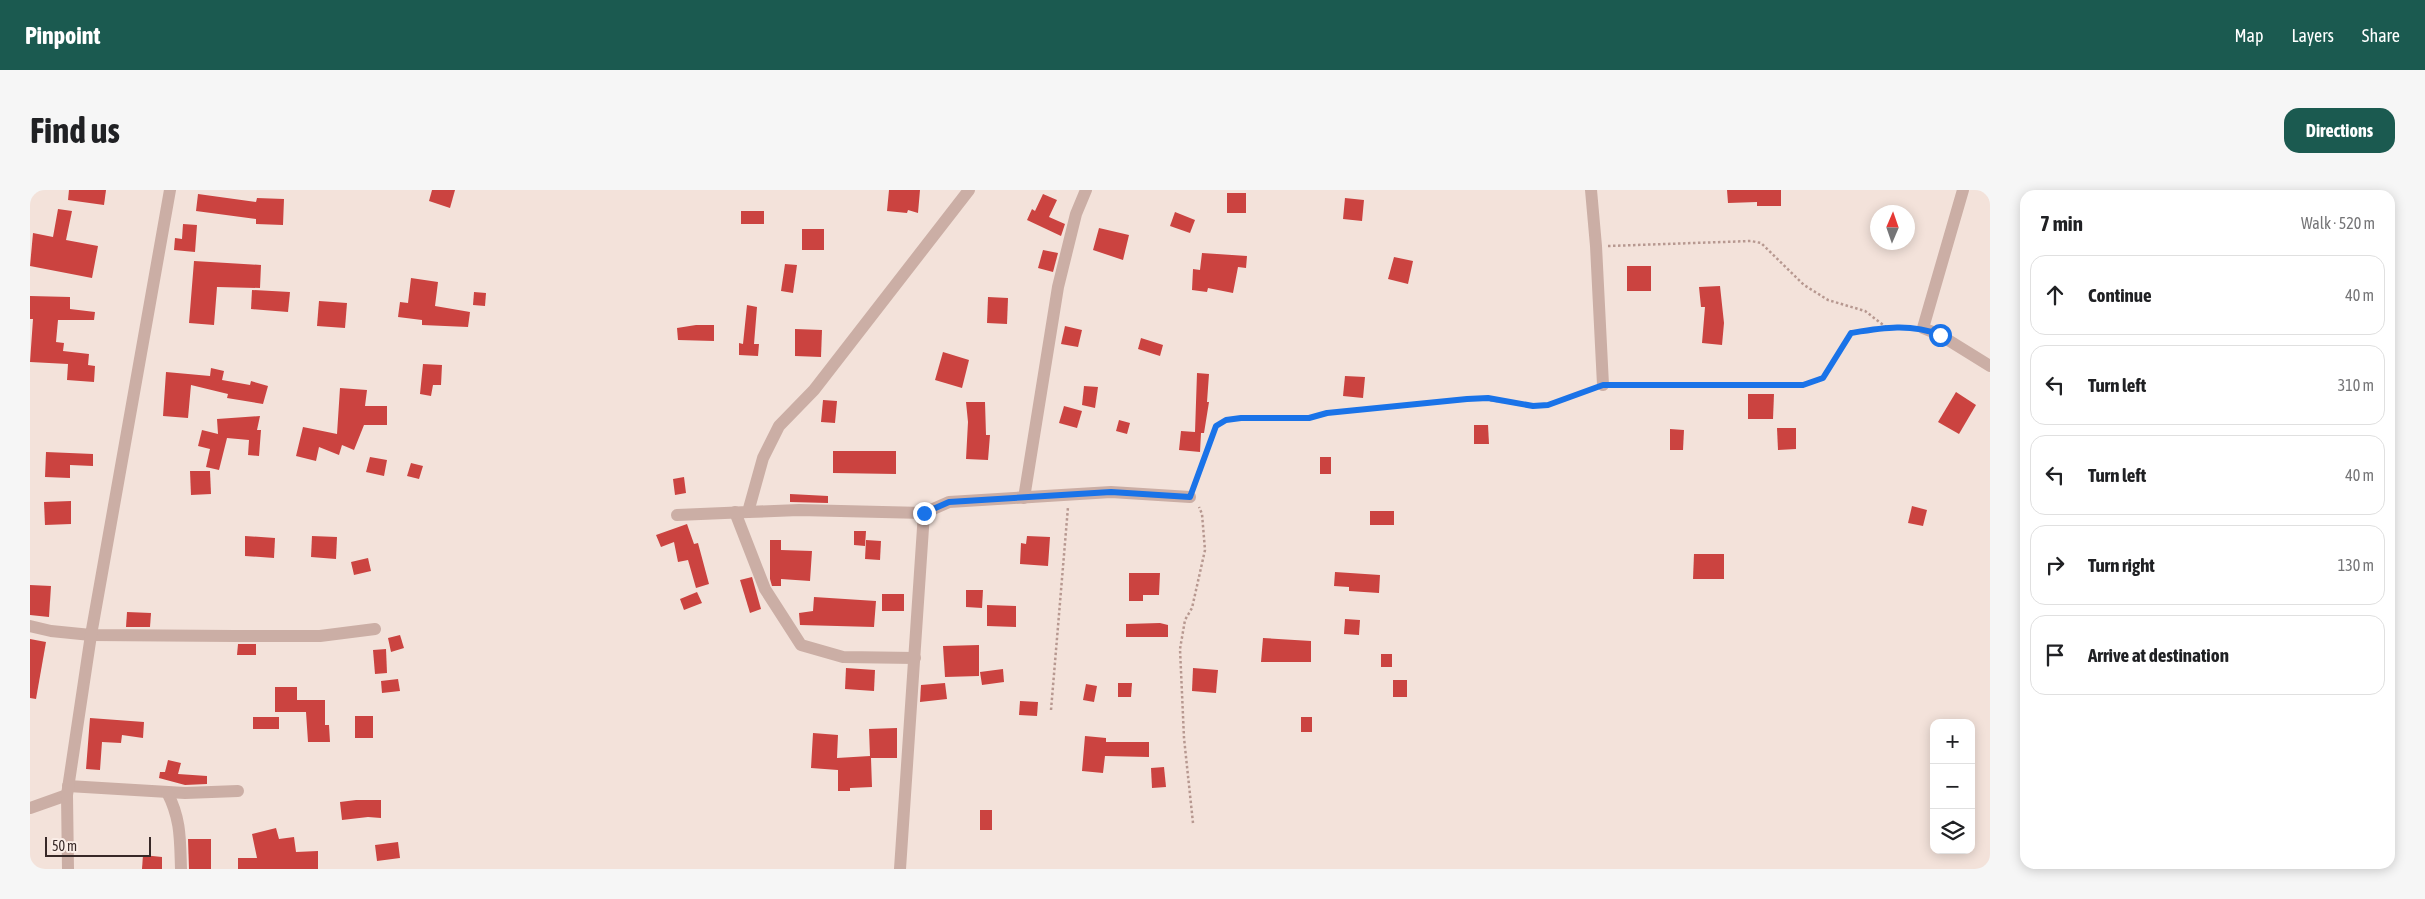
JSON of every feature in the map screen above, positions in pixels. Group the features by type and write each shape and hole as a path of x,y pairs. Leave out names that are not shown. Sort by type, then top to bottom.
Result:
{"street":[{"path":"68,869 67,791 91,634 170,190"},
{"path":"748,512 763,458 780,426 814,390 969,190"},
{"path":"1024,498 1058,286 1076,214 1086,190"},
{"path":"1591,190 1596,246 1603,385"},
{"path":"1962,190 1923,328 1940,335 1990,366"},
{"path":"677,515 799,510 924,513 949,502 1111,492 1190,497"},
{"path":"735,512 765,589 801,645 843,657 915,658"},
{"path":"900,869 924,513"},
{"path":"30,626 51,631 91,634 320,636 375,628"},
{"path":"30,808 67,791 238,792"},
{"path":"167,792 176,811 180,830 181,869"}],"path":[{"path":"1596,246 1751,241 1761,243 1804,285 1828,300 1865,311 1886,327"},
{"path":"1193,823 1184,738 1180,649 1185,620 1192,608 1205,550 1202,514 1198,504 1190,497 1216,426 1226,420 1241,418 1309,418 1327,413 1488,398 1533,406 1548,405 1603,385 1803,385 1823,378 1851,333 1886,327 1923,328"},
{"path":"1051,710 1069,495"}],"building":[{"path":"69,190 106,190 104,205 68,200"},
{"path":"432,190 455,190 450,208 429,201"},
{"path":"889,190 920,190 918,213 908,210 907,213 887,211"},
{"path":"1727,190 1781,190 1781,206 1757,206 1757,202 1728,203"},
{"path":"1227,193 1246,193 1246,213 1227,213"},
{"path":"198,194 256,202 257,198 284,199 283,225 256,224 256,219 196,211"},
{"path":"1043,194 1057,200 1049,217 1065,224 1061,236 1027,220 1032,209 1035,211"},
{"path":"1345,198 1364,200 1362,221 1343,219"},
{"path":"58,209 72,211 66,240 98,246 92,278 30,266 33,233 53,237"},
{"path":"741,211 764,211 764,224 741,224"},
{"path":"1175,212 1195,220 1190,233 1170,226"},
{"path":"183,224 197,225 195,252 174,250 175,238 182,239"},
{"path":"1099,228 1129,235 1123,260 1093,250"},
{"path":"802,229 824,229 824,250 802,250"},
{"path":"1043,250 1058,253 1053,272 1038,268"},
{"path":"1202,253 1247,256 1246,268 1238,267 1233,293 1208,288 1207,292 1192,290 1193,269 1200,270"},
{"path":"1394,257 1413,261 1408,284 1388,279"},
{"path":"194,261 261,265 260,288 217,287 214,325 189,323"},
{"path":"785,264 797,265 793,293 781,291"},
{"path":"1627,266 1651,266 1651,291 1627,291"},
{"path":"411,278 438,282 435,306 470,312 468,327 422,325 422,320 398,317 400,302 408,303"},
{"path":"1720,286 1724,323 1722,345 1702,343 1705,307 1701,307 1699,287"},
{"path":"252,290 290,292 288,312 251,309"},
{"path":"474,292 486,293 485,306 473,305"},
{"path":"30,296 70,297 70,309 95,312 94,320 58,320 56,342 64,343 63,351 89,354 88,365 95,366 94,382 67,380 68,364 30,362 33,319 30,319"},
{"path":"988,297 1008,298 1007,324 987,323"},
{"path":"319,301 347,303 345,328 317,326"},
{"path":"747,305 757,307 754,344 759,344 758,356 739,355 739,343 743,344"},
{"path":"714,325 714,341 678,340 677,328"},
{"path":"1065,326 1082,330 1078,347 1061,344"},
{"path":"795,329 822,330 821,357 795,356"},
{"path":"1141,338 1163,345 1160,356 1138,349"},
{"path":"943,352 969,360 962,388 935,380"},
{"path":"423,364 442,365 441,385 433,385 431,396 420,394"},
{"path":"211,368 224,371 222,380 250,385 251,381 268,386 263,404 227,398 228,394 191,385 188,418 163,416 166,372 210,376"},
{"path":"1197,373 1209,374 1207,402 1209,402 1204,433 1201,433 1200,452 1179,450 1181,431 1195,432"},
{"path":"1345,376 1365,377 1363,398 1343,396"},
{"path":"1084,386 1098,387 1095,408 1082,405"},
{"path":"340,388 367,390 365,406 387,406 387,425 364,425 354,450 342,445 339,455 319,447 316,461 296,456 303,427 337,434"},
{"path":"1956,392 1976,405 1959,434 1938,422"},
{"path":"1748,394 1774,394 1773,419 1748,419"},
{"path":"823,400 837,401 835,423 821,422"},
{"path":"966,402 985,402 986,435 990,435 988,460 966,459 968,422"},
{"path":"1064,406 1082,411 1077,428 1059,423"},
{"path":"260,416 257,430 261,430 259,456 248,455 249,440 227,438 219,470 206,467 210,449 198,446 202,430 218,434 217,419"},
{"path":"1119,420 1130,423 1127,434 1116,431"},
{"path":"1474,425 1488,425 1489,444 1474,444"},
{"path":"1777,428 1796,428 1796,449 1778,450"},
{"path":"1670,429 1684,430 1683,450 1670,450"},
{"path":"833,451 896,451 896,474 833,473"},
{"path":"46,452 93,454 93,466 70,465 70,478 45,477"},
{"path":"370,457 387,460 384,476 366,472"},
{"path":"1320,457 1331,457 1331,474 1320,474"},
{"path":"411,463 423,466 419,479 407,476"},
{"path":"190,471 210,471 211,494 191,495"},
{"path":"684,477 686,493 675,495 673,479"},
{"path":"790,494 828,496 828,503 790,502"},
{"path":"71,501 71,524 45,525 44,502"},
{"path":"1912,506 1927,510 1923,526 1908,523"},
{"path":"1370,511 1394,511 1394,525 1370,525"},
{"path":"687,524 694,544 698,543 709,584 696,588 688,560 678,562 674,542 661,547 656,535"},
{"path":"854,531 866,531 865,546 854,545"},
{"path":"245,536 275,538 274,558 245,556"},
{"path":"312,536 337,537 336,559 311,557"},
{"path":"1027,536 1050,537 1048,566 1020,564 1021,543 1026,544"},
{"path":"770,540 781,540 781,550 812,551 810,581 781,579 781,586 772,586 770,579"},
{"path":"866,540 881,541 880,560 865,559"},
{"path":"1694,554 1724,554 1724,579 1693,579"},
{"path":"368,558 371,571 354,575 351,562"},
{"path":"1335,572 1380,575 1379,593 1349,591 1349,587 1334,586"},
{"path":"1129,573 1160,573 1159,595 1143,595 1143,601 1129,601"},
{"path":"752,577 761,609 750,613 740,580"},
{"path":"30,585 51,586 49,617 30,615"},
{"path":"966,590 983,590 982,608 966,607"},
{"path":"697,592 702,603 684,610 680,599"},
{"path":"882,594 904,594 904,611 882,611"},
{"path":"814,597 876,601 874,627 800,625 799,613 813,611"},
{"path":"987,605 1016,606 1016,627 987,626"},
{"path":"127,612 151,613 150,627 126,627"},
{"path":"1345,619 1360,620 1359,635 1344,634"},
{"path":"1160,623 1168,625 1168,637 1126,637 1126,624"},
{"path":"400,635 404,648 391,652 388,638"},
{"path":"1263,638 1311,641 1311,662 1261,662"},
{"path":"30,639 46,642 36,699 30,698"},
{"path":"238,644 256,644 256,655 237,655"},
{"path":"979,645 979,676 945,677 943,646"},
{"path":"386,649 387,673 375,674 373,650"},
{"path":"1381,654 1392,654 1392,667 1381,667"},
{"path":"846,668 875,670 874,691 845,689"},
{"path":"1193,668 1218,670 1216,693 1192,691"},
{"path":"1003,669 1004,682 982,685 980,672"},
{"path":"398,679 400,691 382,693 381,681"},
{"path":"1393,680 1407,680 1407,697 1393,697"},
{"path":"945,683 947,699 920,702 921,685"},
{"path":"1118,683 1132,683 1131,697 1118,697"},
{"path":"1086,684 1097,686 1094,702 1083,700"},
{"path":"275,687 297,687 297,700 325,700 325,725 329,725 330,742 308,742 306,712 275,712"},
{"path":"1020,701 1038,702 1037,716 1019,715"},
{"path":"355,716 373,716 373,738 355,738"},
{"path":"253,717 279,717 279,729 253,729"},
{"path":"1301,717 1312,717 1312,732 1301,732"},
{"path":"90,718 144,722 143,738 122,735 121,743 102,742 100,770 86,769"},
{"path":"897,728 897,758 871,758 872,787 850,788 850,791 838,791 838,770 811,768 813,733 838,735 837,758 870,756 869,729"},
{"path":"1085,736 1106,738 1106,742 1149,742 1149,757 1105,756 1103,773 1082,771"},
{"path":"168,760 181,763 178,774 207,776 207,784 185,785 159,778 160,772 165,772"},
{"path":"1164,767 1166,787 1152,788 1151,768"},
{"path":"381,800 381,818 368,817 342,820 340,802"},
{"path":"980,810 992,810 992,830 980,830"},
{"path":"276,828 279,839 294,837 296,852 318,851 318,869 238,869 238,858 257,858 252,834"},
{"path":"188,839 211,839 211,869 189,869"},
{"path":"398,842 400,858 377,861 375,845"},
{"path":"143,855 162,857 162,869 142,869"}],"route":[{"path":"924,513 949,502 1111,492 1190,497 1216,426 1226,420 1241,418 1309,418 1327,413 1428,402 1488,398 1533,406 1548,405 1603,385 1803,385 1823,378 1831,369 1851,333 1886,327 1923,328 1940,335"}]}
